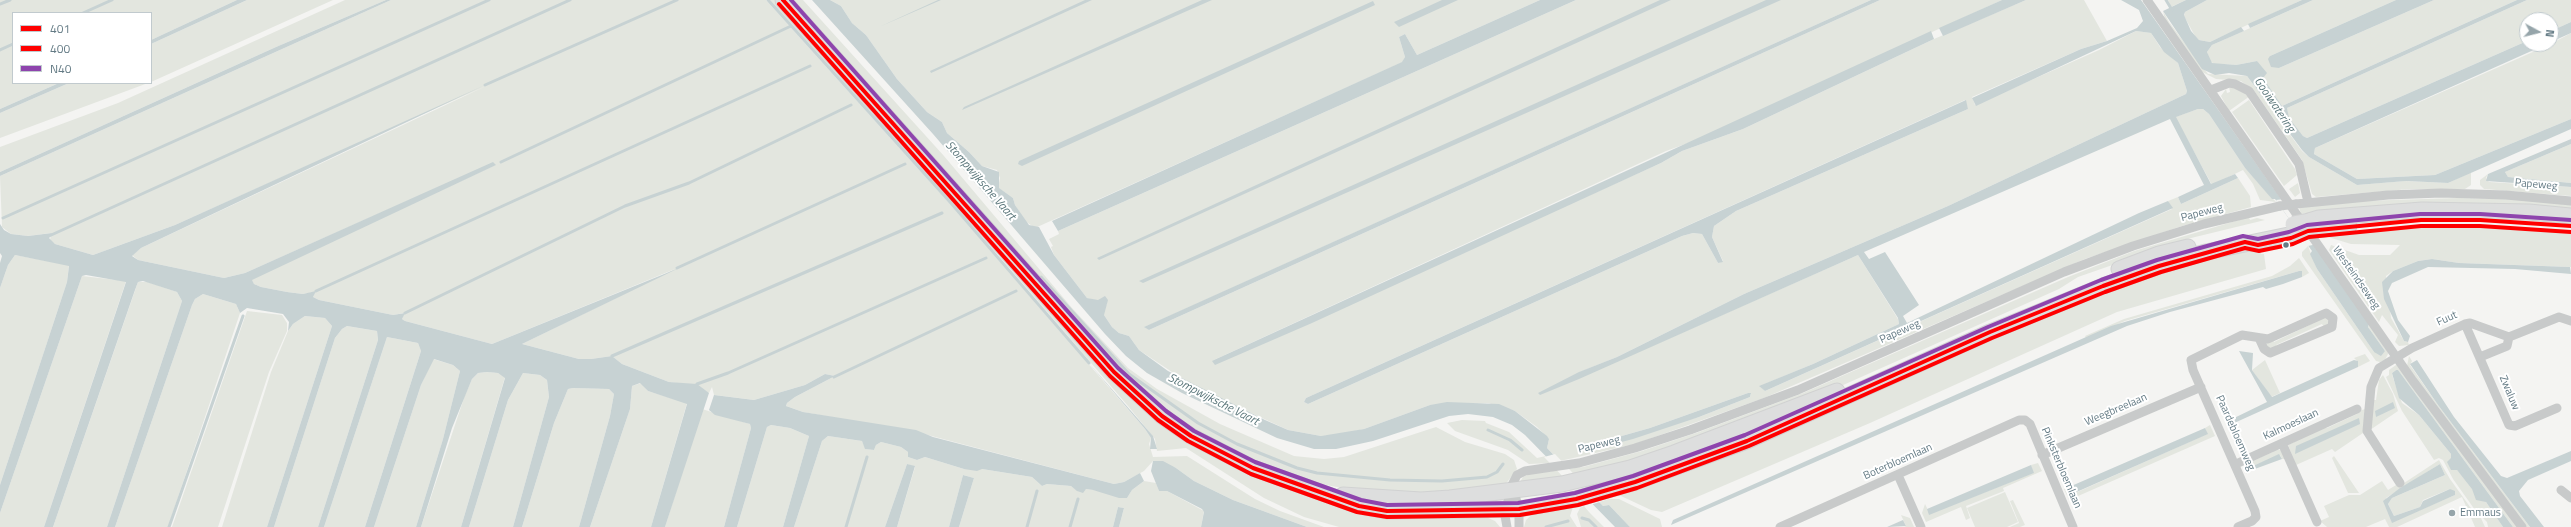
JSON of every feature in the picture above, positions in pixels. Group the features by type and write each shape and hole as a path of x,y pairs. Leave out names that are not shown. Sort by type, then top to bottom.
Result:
{"main road":[{"path":"784,0 1114,372 1138,396 1191,436 1228,457 1278,478 1328,494 1359,506 1387,512 1512,510 1576,499 1664,472 1747,441 1990,332 2103,286 2159,266 2295,228"},
{"path":"2312,226 2319,218 2422,210 2529,212 2571,216"},
{"path":"1328,494 1420,500 1512,491 1562,484 1630,468 1752,425 1868,378 2088,281 2159,254 2312,226 2421,220 2480,220 2571,226"}],"street":[{"name":"Westeindseweg","path":"2148,0 2397,356 2522,527"},
{"path":"2211,90 2229,83 2240,86 2249,91 2299,164 2308,202"},
{"name":"Papeweg","path":"1512,491 1513,481 1518,475 1525,471 1565,465 1635,448 1798,390 2064,272 2133,246 2204,224 2280,206 2388,195 2441,193 2506,195 2571,201"},
{"path":"2326,313 2333,318 2332,327 2270,353 2264,349 2259,338 2268,339 2326,313"},
{"path":"2480,357 2507,346 2509,337 2559,316 2571,321"},
{"name":"Fuut","path":"2400,483 2367,431 2373,378 2379,368 2397,356 2465,324 2470,323 2509,337"},
{"name":"Zwaluw","path":"2465,324 2509,424 2515,426 2557,408"},
{"name":"Paardebloemweg","path":"2238,527 2252,521 2256,517 2255,511 2236,464 2193,370 2191,360 2242,335 2259,338"},
{"name":"Weegbreelaan","path":"2042,455 2201,387"},
{"name":"Kalmoeslaan","path":"2236,464 2357,409"},
{"name":"Boterbloemlaan","path":"1780,527 2019,420 2025,420"},
{"name":"Pinksterbloemlaan","path":"2025,420 2030,424 2073,527"},
{"path":"2282,443 2317,522"},
{"path":"1898,475 1921,527"},
{"path":"2561,490 2571,498"},
{"path":"1507,527 1512,510 1512,491"},
{"path":"1512,491 1512,510 1519,527"}],"shaded area":[{"path":"0,0 237,0 152,40 152,12 12,12 12,84 57,84 0,109"},
{"path":"247,0 333,0 152,82 152,44"},
{"path":"345,0 386,0 276,47 0,172 0,147 118,103"},
{"path":"391,0 766,0 948,202 1145,429 1151,438 1149,444 1153,457 1187,456 1255,499 1280,511 1324,527 1307,527 1233,500 1194,481 1176,468 1153,461 1144,471 1124,482 1114,484 924,434 803,412 786,406 787,403 795,397 835,376 825,374 805,385 754,400 714,395 712,387 709,393 692,385 669,382 622,364 612,356 579,359 522,344 675,269 492,344 405,321 402,319 404,313 393,315 319,300 313,297 315,292 303,294 261,287 254,284 251,279 495,165 493,163 245,273 224,278 138,260 132,255 141,248 486,86 175,225 93,255 55,244 50,241 51,233 28,236 11,234 2,227 0,176"},
{"path":"769,0 777,0 1110,376 1257,477 1484,516 1495,521 1500,527 1339,527 1304,517 1264,498 1186,448 1157,451 1155,439 1128,406 951,200"},
{"path":"791,0 803,0 944,156 1072,308 1128,368 1157,389 1220,424 1294,456 1324,459 1344,457 1436,427 1465,442 1505,454 1514,460 1517,469 1505,485 1440,494 1358,491 1321,484 1278,472 1223,447 1173,417 1120,370"},
{"path":"830,0 1540,0 1417,55 1405,34 1399,37 1405,57 1403,62 1035,228 1025,221 1015,205 1013,198 998,188 1000,178 997,170 982,166 969,152 947,133 942,122 927,112 897,79 866,35 852,23 841,6"},
{"path":"1576,0 1871,0 1145,327 1149,330 1880,0 2002,0 1694,141 1666,151 1212,361 1492,239 1661,163 1682,151 1743,129 1934,39 2026,0 2084,0 2107,41 2081,49 1972,97 1975,105 2099,50 2136,31 2151,33 2160,47 2178,63 2187,91 2186,94 1948,206 1744,294 1617,357 1580,372 1579,378 1858,255 1898,319 1899,324 1813,364 1760,386 1765,391 2172,209 2168,201 2178,197 2181,204 2238,178 2250,196 2251,207 2179,227 2085,259 1764,398 1635,444 1560,461 1547,448 1549,439 1537,427 1515,411 1488,403 1430,405 1364,429 1338,435 1321,436 1288,430 1193,386 1139,350 1129,336 1119,333 1112,327 1104,315 1103,310 1107,304 1087,298 1054,255 1051,247 1053,246 1049,239 1059,234 1058,231","holes":["1965,100 1968,109 1736,211 1714,226 1712,237 1723,261 1718,263 1702,234 1693,233 1682,236 1308,404 1304,402 1306,398","1748,393 1751,394 1750,397 1699,417 1590,445 1650,428"]},
{"path":"2168,0 2186,0 2171,7"},
{"path":"2207,0 2302,0 2210,42 2199,40 2195,36 2184,16 2185,12"},
{"path":"2313,0 2396,0 2270,56 2279,68 2434,0 2517,0 2282,106 2262,78 2257,61 2236,65 2214,64 2210,61 2207,52 2212,45"},
{"path":"2527,0 2571,0 2571,22 2559,27 2559,12 2519,12 2519,45 2307,138 2303,136 2288,118 2287,108"},
{"path":"2163,11 2169,22 2208,74 2247,76 2302,151 2309,157 2357,185 2405,181 2448,183 2471,172 2471,185 2465,189 2410,189 2316,197 2312,194 2302,160 2255,92 2241,81 2216,79 2202,72 2165,20"},
{"path":"2571,33 2571,119 2435,175 2357,179 2314,154 2315,148 2533,52 2559,52 2559,40"},
{"path":"67,84 145,84 0,138 0,113"},
{"path":"2229,87 2237,88 2250,96 2229,111 2221,96 2226,89 2227,93 2230,92"},
{"path":"2249,100 2295,169 2297,175 2284,186 2232,112"},
{"path":"2198,109 2203,109 2209,114 2245,168 2276,202 2260,200 2253,184 2243,170 2212,185 2175,117"},
{"path":"2571,144 2571,183 2508,177 2505,172"},
{"path":"2488,174 2486,178 2489,182 2571,187 2571,196 2484,189 2480,185 2480,180"},
{"path":"2298,183 2300,193 2295,197 2289,189"},
{"path":"2458,198 2515,199 2571,205 2571,213 2346,208 2301,214 2299,207 2359,201"},
{"path":"2249,217 2250,220 2257,218 2265,220 2187,239 2078,277 2059,289 1814,398 1651,456 1576,475 1520,482 1523,477 1530,474 1583,467 1642,451 1696,433 1803,393 2068,277 2134,251"},
{"path":"2455,226 2571,233 2571,267 2459,263 2432,259 2418,261 2393,271 2386,276 2391,318 2404,341 2408,342 2409,345 2399,346 2395,342 2398,335 2382,315 2379,322 2329,250 2331,245 2359,255 2390,255 2400,245 2351,244 2328,237 2302,240 2292,245 2292,243 2305,238 2346,232"},
{"path":"2308,246 2317,269 2374,352 2385,351 2368,327 2369,324 2389,352 2385,360 2380,362 2376,361 2302,256 2302,252"},
{"path":"2259,248 2261,254 2264,254 2266,269 2117,312 1870,423 1662,512 1651,510 1621,496 1599,497 1686,472 1764,441 2066,306 2163,272 2210,258"},
{"path":"15,255 69,265 67,282 0,485 0,288 8,265"},
{"path":"2299,258 2309,273 2302,277 2302,271 2299,271 2125,321 2086,338 2085,336 2124,319 2272,276 2290,266"},
{"path":"82,276 126,281 44,527 0,527 0,513"},
{"path":"138,282 148,282 177,292 182,301 107,527 53,527"},
{"path":"203,294 236,304 240,313 168,527 115,527 192,305 195,299"},
{"path":"247,311 282,315 287,323 287,331 269,372 218,527 172,527"},
{"path":"305,316 325,318 332,326 267,527 222,527 271,372 288,331 293,324"},
{"path":"2328,316 2330,324 2324,327 2322,324 2276,345 2277,347 2268,349 2266,344 2273,339 2274,342"},
{"path":"347,326 377,331 378,340 318,527 274,527 335,338 342,329"},
{"path":"387,337 418,343 421,351 365,527 324,527"},
{"path":"2365,354 2370,361 2358,367 2358,362 2354,358"},
{"path":"2409,356 2412,361 2410,365 2438,405 2530,527 2525,527 2407,366"},
{"path":"433,359 453,365 460,371 443,439 416,527 374,527 421,385"},
{"path":"2265,360 2280,393 2271,397 2252,370"},
{"path":"2396,365 2399,365 2519,527 2513,527 2398,370 2396,370 2392,373 2402,403 2419,415 2451,454 2451,470 2457,470 2486,502 2503,527 2488,527 2487,522 2475,510 2453,479 2443,460 2439,458 2434,460 2402,411 2386,377 2389,375 2389,370"},
{"path":"478,373 498,373 505,377 461,527 421,527 465,395 472,379"},
{"path":"523,373 540,375 547,380 549,397 513,527 469,527 508,400"},
{"path":"2383,375 2393,394 2398,411 2370,430 2373,400 2376,400 2379,380"},
{"path":"641,383 648,391 687,403 651,527 590,527 630,409 632,386"},
{"path":"568,389 609,389 614,394 610,416 579,527 522,527 554,423"},
{"path":"702,409 750,424 751,428 724,527 665,527"},
{"path":"2365,409 2363,433 2335,452 2332,449 2296,465 2288,445"},
{"path":"1462,420 1485,421 1486,423 1509,432 1537,458 1546,456 1552,463 1529,464 1508,450 1455,431 1447,423"},
{"path":"771,425 790,428 809,436 783,527 737,527 767,427"},
{"path":"2210,425 2215,436 2069,500 2064,489 2069,487 2073,494 2207,434 2205,428"},
{"path":"828,436 862,441 866,449 874,450 876,445 881,442 901,447 908,452 908,457 917,460 925,457 964,469 982,469 1032,477 1042,486 1047,484 1071,486 1080,492 1086,489 1102,491 1127,498 1132,490 1144,481 1156,483 1159,491 1167,491 1204,511 1201,527 1119,527 1124,508 1118,507 1113,527 959,527 974,478 963,475 949,527 897,527 915,467 907,464 885,527 794,527 822,441"},
{"path":"2274,449 2281,450 2285,459 2282,459 2280,455 2251,467 2252,470 2246,474 2245,464 2273,452"},
{"path":"2334,456 2359,493 2348,493 2332,458"},
{"path":"2439,460 2450,479 2473,511 2480,516 2485,527 2475,527 2462,497 2397,527 2389,527 2385,519 2366,527 2327,527 2320,521 2329,517 2324,506 2349,495 2360,495 2382,481 2388,490 2396,485 2398,487","holes":["2440,464 2445,475 2392,498 2388,504 2394,516 2420,507 2423,500 2450,489 2455,495 2392,522 2386,498"]},
{"path":"2038,463 2042,471 2003,488 2004,491 1966,506 1970,518 1966,520 1961,507 1926,522 1922,513 1925,504 1930,514 2033,473 2031,465"},
{"path":"2005,492 2018,522 2007,527 1975,527 1967,508"},
{"path":"1609,499 1619,499 1660,519 1662,527 1630,527 1609,505 1603,506 1599,502"},
{"path":"2013,500 2025,525 2020,527 2010,527 2019,523 2010,501"},
{"path":"1574,504 1570,516 1577,527 1524,527 1526,520 1535,512"},
{"path":"1584,506 1604,527 1581,527 1577,514 1580,508"},
{"path":"1901,515 1910,518 1914,527 1904,527 1906,526"}],"water":[{"path":"237,0 247,0 152,44 152,40"},
{"path":"386,0 391,0 0,176 0,172 276,47"},
{"name":"Stompwijksche Vaart","path":"812,0 830,0 841,6 852,23 866,35 897,79 927,112 942,122 947,133 969,152 982,166 999,172 999,188 1013,198 1015,205 1029,225 1039,227 1054,255 1087,298 1098,300 1105,296 1108,300 1104,315 1112,327 1119,333 1129,336 1139,350 1168,371 1288,430 1321,436 1364,429 1430,405 1447,402 1499,404 1515,411 1547,436 1549,439 1547,448 1603,506 1609,505 1630,527 1615,527 1525,435 1512,425 1493,417 1468,414 1449,416 1373,441 1336,449 1314,449 1277,438 1182,393 1147,373 1126,356 1105,334 933,134"},
{"path":"938,0 941,0 879,27"},
{"path":"1085,0 1092,0 931,73 930,71"},
{"path":"1202,0 1212,0 962,110 964,107"},
{"path":"1442,0 1458,0 1399,27 1394,22"},
{"path":"1540,0 1576,0 1058,231 1052,221 1402,62 1405,57 1399,37 1405,34 1417,55"},
{"path":"1660,0 1671,0 1099,260 1097,258"},
{"path":"1766,0 1781,0 1143,283 1139,281"},
{"path":"1871,0 1880,0 1149,330 1144,327"},
{"path":"2002,0 2026,0 1943,36 1939,28"},
{"path":"2121,0 2141,0 2369,324 2368,327 2385,351 2381,356 2374,352 2317,269 2310,254 2312,251 2275,199 2272,199 2245,168 2209,114 2203,109 2198,109 2176,117 2211,184 2235,174 2238,178 2181,204 2178,197 2204,185 2170,119 1864,252 1869,259 1885,252 1919,305 1903,316 1907,323 2139,213 2168,201 2173,208 1765,391 1759,386 1813,364 1899,324 1898,318 1858,255 1579,379 1540,395 1538,393 1579,372 1617,357 1744,294 1948,206 2186,94 2187,91 2178,63 2164,52 2151,33 2136,31 1976,106 1972,98 2081,49 2107,41 2137,28 2143,21 2139,10"},
{"path":"2186,0 2207,0 2185,12 2184,15 2191,31 2199,40 2210,42 2241,27 2244,31 2212,45 2207,52 2212,63 2236,65 2257,61 2267,73 2263,78 2282,106 2517,0 2527,0 2287,108 2289,118 2303,136 2307,138 2519,45 2519,52 2529,52 2315,148 2314,154 2357,179 2435,175 2571,119 2571,129 2448,183 2406,181 2357,185 2309,157 2302,150 2247,76 2229,73 2215,75 2202,69 2163,11"},
{"path":"2302,0 2313,0 2250,28 2248,24"},
{"path":"2396,0 2434,0 2279,68 2271,67 2268,59 2270,56"},
{"path":"1373,1 1375,5 1022,166 1018,164 1019,161"},
{"path":"2571,22 2571,33 2559,38 2559,27"},
{"path":"1931,31 1934,39 1743,129 1682,151 1661,163 1312,323 1215,365 1212,361"},
{"path":"57,84 67,84 0,113 0,109"},
{"path":"485,85 141,248 132,256 138,260 224,278 245,273 493,162 496,165 252,280 254,284 261,287 287,292 303,294 316,291 313,297 319,300 393,315 405,313 402,319 405,321 492,344 679,268 522,344 579,359 612,356 622,364 669,382 697,384 709,393 665,527 651,527 687,404 648,391 640,383 632,386 630,409 590,527 579,527 610,416 614,394 609,389 568,389 554,423 522,527 513,527 549,397 547,380 540,375 523,373 508,400 469,527 461,527 505,378 498,373 487,372 478,373 472,379 452,428 421,527 416,527 443,439 460,371 453,365 434,359 421,385 374,527 365,527 421,351 418,343 387,337 324,527 318,527 378,340 377,331 347,326 342,329 335,338 274,527 267,527 332,326 325,318 305,316 293,324 288,331 289,322 283,314 247,308 240,313 236,304 203,294 195,299 192,305 115,527 107,527 182,301 177,292 143,281 138,282 135,290 53,527 44,527 126,282 86,275 82,276 0,513 0,485 67,282 69,266 15,255 8,265 0,288 0,263 2,256 0,253 0,224 4,230 11,234 28,236 52,233 49,238 55,244 93,255 175,225"},
{"path":"1966,100 1968,109 1736,211 1714,226 1712,237 1723,262 1718,263 1702,234 1693,233 1682,236 1308,404 1304,402 1306,398"},
{"path":"2571,139 2571,144 2505,172 2508,177 2571,183 2571,187 2486,181 2488,174"},
{"path":"2432,259 2459,263 2570,267 2571,274 2515,269 2428,267 2392,283 2388,291 2398,320 2410,336 2408,342 2404,341 2384,299 2382,282 2393,271 2418,261"},
{"path":"2302,271 2302,277 2283,284 2266,289 2263,287 2170,312 2127,326 1671,525 1673,520 2111,326"},
{"path":"2239,351 2253,353 2252,370 2272,397 2354,360 2358,361 2358,367 2232,424 2230,420 2267,402"},
{"path":"2417,360 2454,417 2501,476 2507,478 2571,451 2571,461 2528,480 2519,491 2520,496 2544,527 2530,527 2438,405 2410,364"},
{"path":"1087,361 1153,436 1157,449 1150,449 1151,438 1145,429"},
{"path":"2398,370 2513,527 2503,527 2486,502 2476,500 2472,489 2457,470 2451,470 2447,462 2451,458 2451,454 2419,415 2399,398 2392,373"},
{"path":"825,374 835,376 795,397 787,403 786,406 803,412 916,430 933,437 1114,484 1124,482 1140,473 1144,481 1132,490 1127,498 1119,498 1086,489 1083,493 1077,491 1071,486 1047,484 1042,486 1032,477 982,469 977,471 964,469 925,457 917,460 908,457 908,452 901,447 881,442 876,445 874,450 865,449 862,441 828,436 822,441 794,527 783,527 809,436 790,428 771,425 767,427 737,527 724,527 751,428 750,424 715,415 709,410 714,395 754,400 805,385"},
{"path":"1751,393 1750,397 1699,417 1633,439 1595,449 1587,449 1590,445 1650,428"},
{"path":"2393,402 2395,408 2376,417 2375,411"},
{"path":"2359,418 2360,424 2295,454 2296,446"},
{"path":"2205,428 2208,434 2072,494 2070,491 2069,487"},
{"path":"2279,454 2282,459 2252,470 2251,467"},
{"path":"1153,461 1163,461 1194,481 1233,500 1307,527 1201,527 1204,512 1202,509 1167,491 1159,491 1151,471"},
{"path":"907,464 915,466 897,527 885,527"},
{"path":"2440,464 2445,475 2392,498 2388,504 2394,516 2420,507 2423,501 2450,489 2455,491 2455,495 2392,523 2383,501 2400,488"},
{"path":"2031,465 2034,473 1929,515 1927,509"},
{"path":"963,475 974,478 959,527 949,527"},
{"path":"1118,507 1124,508 1119,527 1113,527"},
{"path":"1903,520 1906,526 1887,527"}],"pier":[{"path":"2284,199 2317,244 2308,246 2276,200"},
{"path":"1555,454 1600,502 1590,505 1544,457"}],"waterway":[{"path":"0,4 10,0"},
{"path":"85,12 112,0"},
{"path":"3,218 489,0"},
{"path":"49,236 570,0"},
{"path":"485,85 677,0"},
{"path":"768,0 949,201 1089,363"},
{"name":"Gooiwatering","path":"2166,0 2172,10"},
{"path":"501,162 791,26"},
{"path":"0,50 12,44"},
{"path":"316,291 810,66"},
{"path":"405,313 625,206 689,183 851,105"},
{"path":"677,268 905,164"},
{"path":"612,356 942,213"},
{"path":"697,384 728,373 986,258"},
{"path":"1041,277 1129,374 1198,423 1237,444 1297,468 1317,473 1390,480 1442,481 1487,477 1497,472 1503,464"},
{"path":"834,377 1016,291"},
{"path":"169,527 243,316"},
{"path":"1488,430 1510,440 1522,450"},
{"path":"846,527 867,457"},
{"path":"1027,527 1037,491"},
{"path":"1070,527 1078,499"},
{"path":"1582,518 1589,520 1596,527"},
{"path":"1546,527 1568,521"}],"transit line":[{"name":"401","path":"783,0 1114,372 1162,416 1191,436 1253,468 1359,506 1387,511 1519,509 1576,499 1635,482 1747,441 1990,332 2103,286 2159,266 2245,242 2258,245 2291,238 2308,231 2421,220 2480,220 2571,226"},
{"name":"N40","path":"791,0 1118,368 1166,411 1194,431 1255,462 1361,500 1387,505 1518,503 1575,493 1633,476 1745,435 1988,327 2101,280 2157,260 2243,236 2258,239 2289,232 2307,225 2420,214 2480,214 2571,220"},
{"name":"400","path":"779,4 1110,376 1158,420 1188,441 1251,474 1357,512 1387,517 1520,515 1578,505 1637,488 1749,446 1992,338 2105,292 2161,272 2245,248 2259,251 2293,244 2309,237 2421,226 2480,226 2571,232"}],"place":[{"name":"Emmaus","path":"2452,513"}]}
